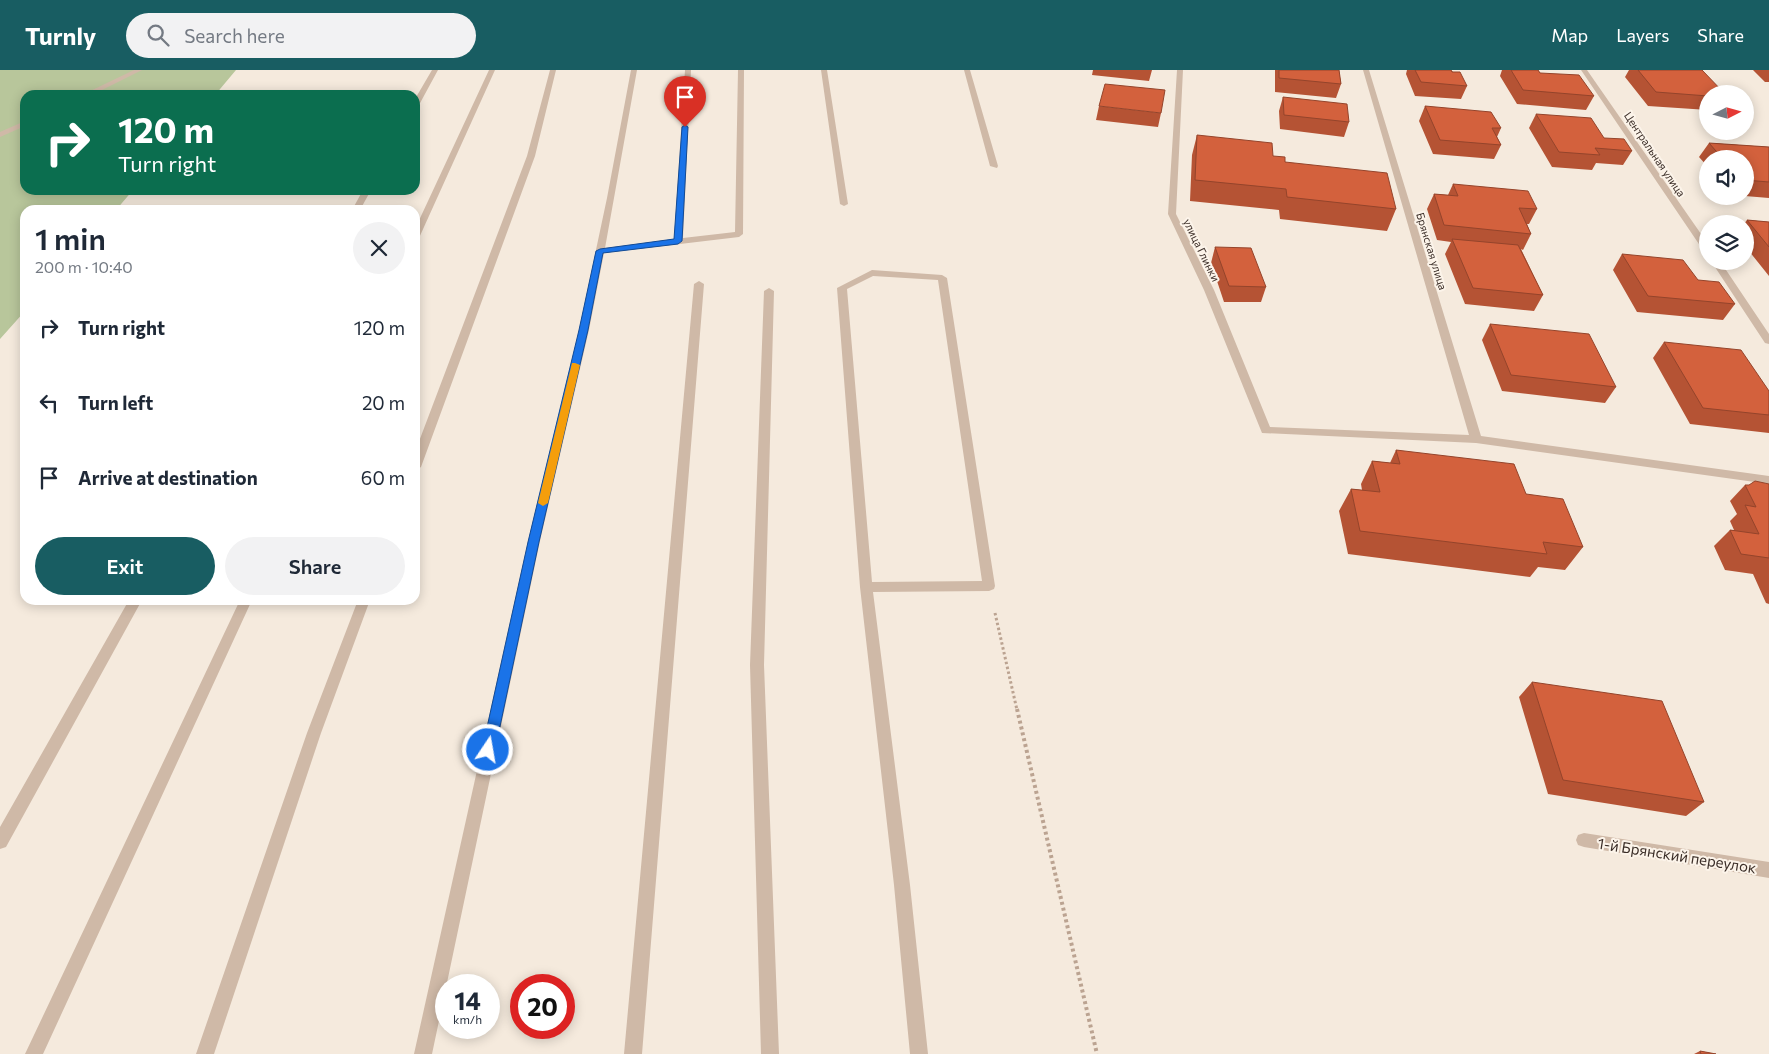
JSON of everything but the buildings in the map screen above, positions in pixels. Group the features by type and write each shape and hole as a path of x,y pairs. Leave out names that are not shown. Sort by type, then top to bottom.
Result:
{"street":[{"path":"97,90 139,70"},
{"path":"420,96 435,70"},
{"path":"420,227 492,70"},
{"path":"420,454 531,156 553,70"},
{"path":"423,1054 532,551 584,330 634,70"},
{"path":"678,241 688,70"},
{"path":"600,251 739,234 741,70"},
{"path":"824,70 844,204"},
{"path":"968,70 994,166"},
{"name":"улица Глинки","path":"1180,70 1172,214 1209,290 1266,430 1476,439"},
{"name":"Брянская улица","path":"1366,70 1476,439"},
{"name":"Центральная улица","path":"1584,70 1699,238"},
{"path":"0,135 20,125"},
{"path":"1721,270 1769,341"},
{"path":"866,587 989,586 942,278 872,273 842,288 866,587 902,885 919,1054"},
{"path":"633,1054 698,284"},
{"path":"769,291 757,665 770,1054"},
{"path":"1476,439 1769,480"},
{"path":"0,842 133,605"},
{"path":"34,1054 244,605"},
{"path":"204,1054 314,733 362,605"},
{"name":"1-й Брянский переулок","path":"1584,840 1769,870"}],"path":[{"path":"989,586 1096,1054"}],"green space":[{"path":"0,70 236,70 219,90 20,90 20,195 129,195 120,205 20,205 20,317 0,339"}],"slow traffic":[{"path":"543,503 575,365"}],"route":[{"path":"488,750 534,542 584,330 600,251 678,241 685,127"}]}
